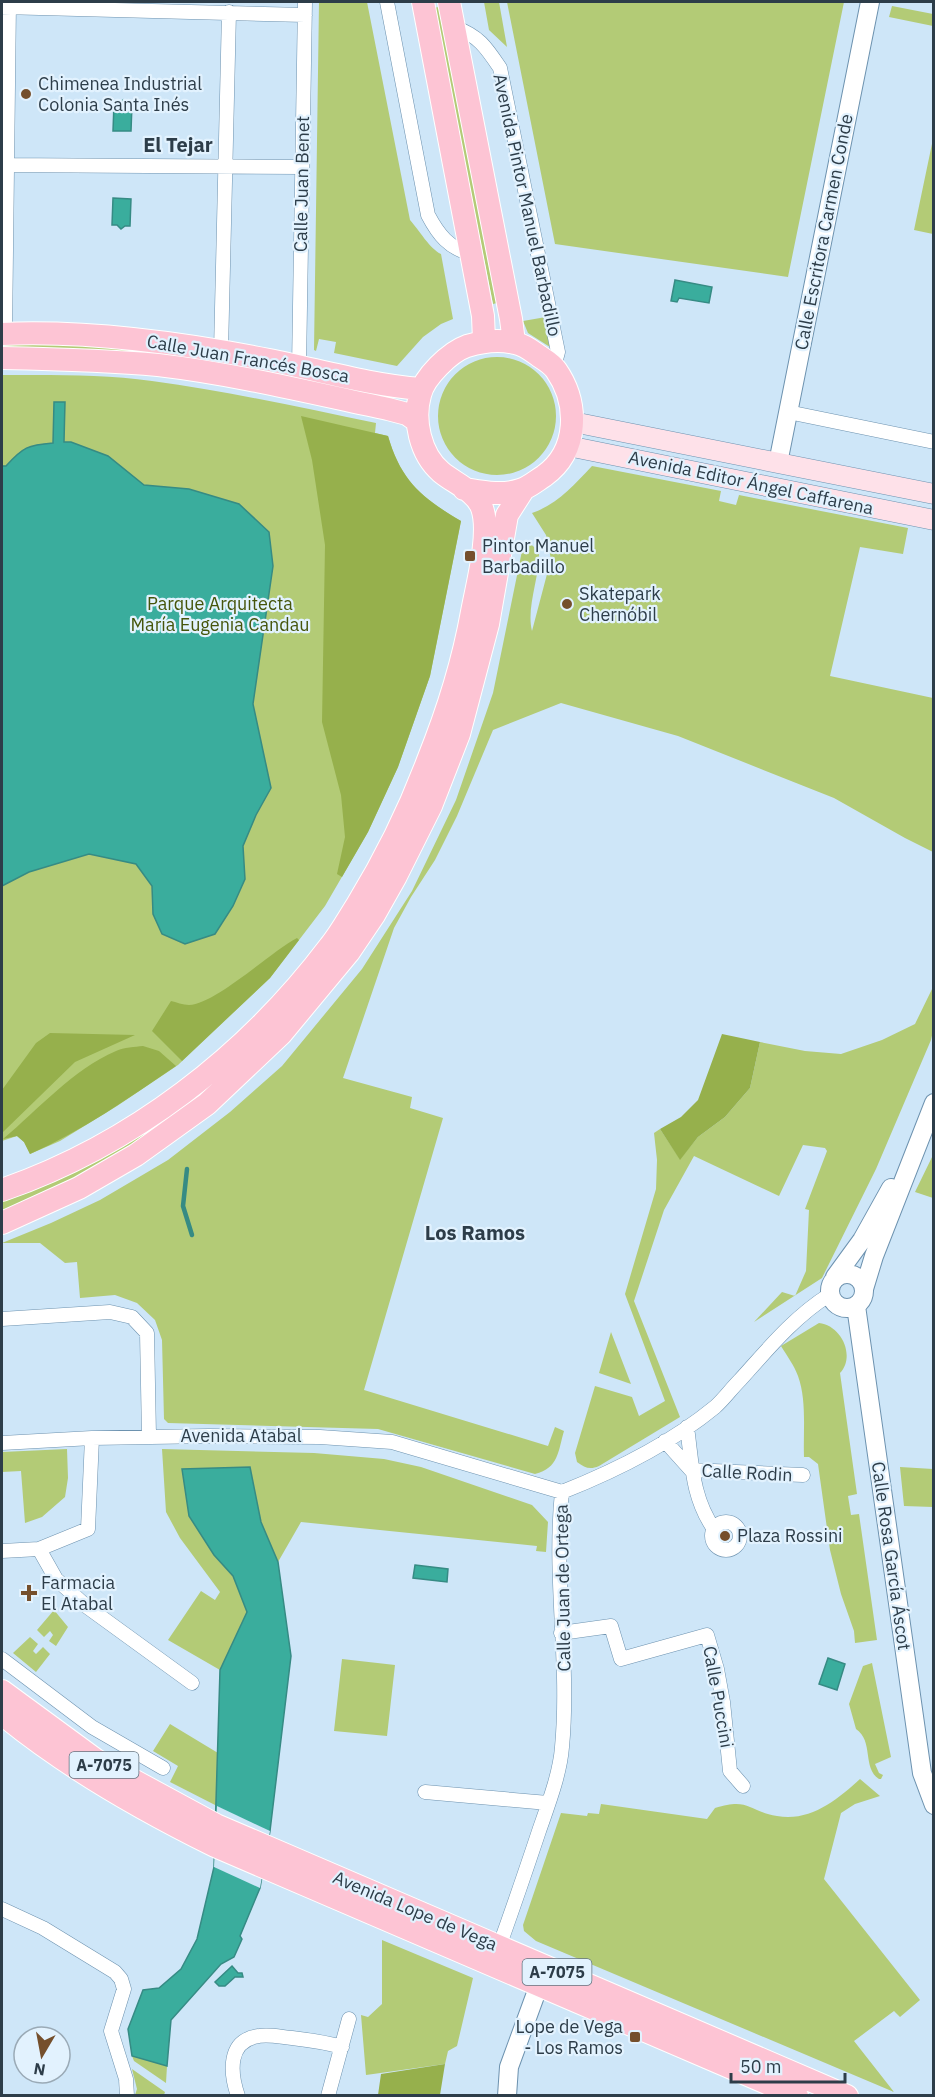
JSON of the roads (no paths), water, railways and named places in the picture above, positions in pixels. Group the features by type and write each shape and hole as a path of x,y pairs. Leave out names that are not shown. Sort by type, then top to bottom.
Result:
{"main road":[{"path":"423,2 472,254 483,316 484,340"},
{"name":"Avenida Pintor Manuel Barbadillo","path":"450,2 514,342"},
{"name":"Calle Juan Francés Bosca","path":"3,334 79,335 163,343 221,351 392,386 421,389"},
{"path":"2,1190 69,1162 120,1135 192,1086 265,1023 332,945 379,868 413,800 440,730 471,619 485,536 484,513 478,499 437,470 421,443 417,421 417,403 421,389 455,350 484,340 514,342 525,346 554,367 570,397 573,422 568,446 553,469 523,490 507,515 488,624 459,734 431,806 374,915 349,952 281,1034 207,1104 136,1155 79,1188 2,1222"},
{"name":"Calle Juan Francés Bosca","path":"2,358 79,359 170,367 216,374 388,409 407,414 417,421"},
{"name":"Avenida Editor Ángel Caffarena","path":"573,422 933,494"},
{"name":"Avenida Editor Ángel Caffarena","path":"568,446 933,520"},
{"path":"464,489 495,494 523,490"},
{"name":"Avenida Lope de Vega","path":"2,1691 96,1760 215,1835"},
{"name":"Avenida Lope de Vega","path":"2,1714 86,1775 166,1821 215,1835 499,1947 847,2096"},
{"name":"Avenida Lope de Vega","path":"266,1857 458,1949 797,2096"}],"street":[{"path":"387,2 428,214 439,236 461,252 472,254"},
{"name":"Calle Escritora Carmen Conde","path":"778,463 870,2"},
{"path":"3,334 6,5 229,12 305,8"},
{"name":"Calle Juan Benet","path":"299,367 305,8"},
{"path":"221,351 229,12"},
{"name":"Avenida Pintor Manuel Barbadillo","path":"454,27 471,34 484,44 500,68 558,352 554,367"},
{"path":"4,165 302,167"},
{"path":"788,412 933,442"},
{"path":"922,1131 853,1252 831,1282 830,1295 841,1308 855,1306 862,1300 874,1256 933,1103"},
{"path":"853,1252 874,1256"},
{"path":"836,1277 848,1273 854,1275 859,1278 864,1289"},
{"name":"Calle Juan de Ortega","path":"499,1947 548,1803 562,1750 564,1694 559,1536 562,1492 604,1475 665,1441 716,1406 789,1325 830,1295"},
{"name":"Calle Rosa García Áscot","path":"855,1306 922,1773 933,1805"},
{"path":"2,1319 110,1312 132,1317 147,1333 149,1436"},
{"path":"687,1427 691,1470 703,1514 714,1529"},
{"name":"Avenida Atabal","path":"2,1443 149,1436 320,1437 392,1442 562,1492"},
{"path":"2,1551 39,1549 88,1529 92,1438"},
{"path":"665,1441 691,1470"},
{"name":"Calle Rodin","path":"691,1470 803,1475"},
{"path":"39,1549 56,1579 86,1606 192,1683"},
{"name":"Calle Puccini","path":"561,1633 611,1626 621,1659 707,1635 717,1669 723,1702 730,1771 742,1786"},
{"path":"2,1659 92,1727 163,1768"},
{"path":"426,1792 548,1803"},
{"path":"2,1909 43,1928 115,1972 121,1979 124,1989 111,2031 126,2079 127,2096"},
{"path":"507,2096 509,2067 539,1985"},
{"path":"328,2096 349,2019"},
{"path":"238,2096 231,2072 232,2060 237,2050 251,2037 261,2035 321,2041 342,2047"}],"waterway":[{"path":"187,1169 183,1206 192,1235"}],"place":[{"name":"Chimenea Industrial Colonia Santa Inés","path":"26,94"},
{"name":"Pintor Manuel Barbadillo","path":"470,556"},
{"name":"Skatepark Chernóbil","path":"567,604"},
{"name":"Plaza Rossini","path":"725,1536"},
{"name":"Farmacia El Atabal","path":"29,1593"},
{"name":"Lope de Vega - Los Ramos","path":"635,2037"}],"district":[{"name":"El Tejar","path":"178,145"},
{"name":"Los Ramos","path":"475,1233"}],"park label":[{"name":"Parque Arquitecta María Eugenia Candau","path":"220,614"}]}
